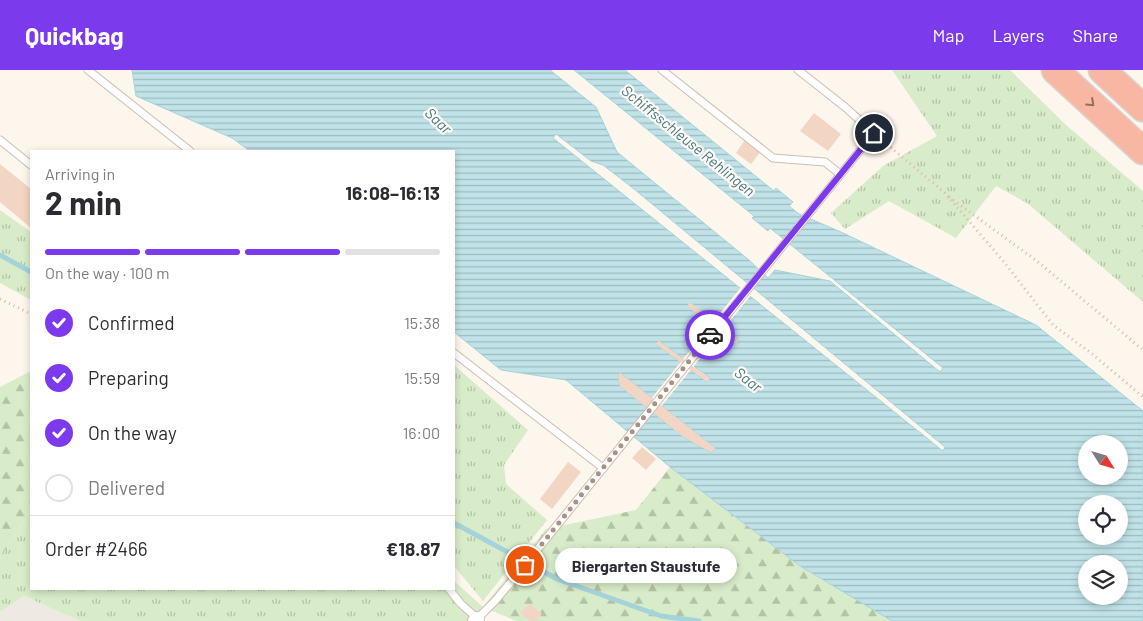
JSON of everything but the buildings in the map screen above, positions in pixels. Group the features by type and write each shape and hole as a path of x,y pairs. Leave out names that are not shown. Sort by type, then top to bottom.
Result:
{"highway":[{"path":"1055,70 1143,152"},
{"path":"1102,70 1143,108"}],"lane":[{"path":"88,70 189,150"},
{"path":"662,70 772,158 825,162 840,174"},
{"path":"450,590 460,604 478,620 516,576 874,133 845,107 798,70"},
{"path":"0,140 30,164"},
{"path":"455,354 603,468"}],"path":[{"path":"874,133 945,193 1037,261 1143,350"},
{"path":"945,193 1004,262 1053,325 1143,397"},
{"path":"0,299 30,314"}],"shaded area":[{"path":"24,596 80,621 0,621 0,612"}],"green space":[{"path":"892,70 1010,70 1066,125 1143,191 1143,302 1027,203 996,186 956,238 889,201 845,229 831,213 883,166 937,136"},
{"path":"0,210 30,231 30,299 0,283"},
{"path":"455,366 528,430 504,465 506,484 547,520 483,601 455,567"},
{"path":"30,372 30,512 0,558 0,387"},
{"path":"670,467 800,566 892,621 516,621 483,607 546,529 636,510"},
{"path":"30,512 30,590 455,590 455,582 483,607 474,621 80,621 24,596 0,612 0,558"}],"water":[{"path":"132,70 550,70 596,107 617,152 749,260 768,278 775,270 830,281 940,372 943,368 770,228 768,231 752,218 754,216 574,70 625,70 774,191 776,188 793,202 789,206 799,214 841,232 1036,325 1143,411 1143,621 892,621 800,566 670,467 566,380 501,370 455,333 455,150 249,150 232,138 136,96","holes":["556,134 591,161 603,165 634,189 945,447 943,451 553,138","659,341 710,378 707,382 657,345","620,373 715,448 712,453 682,436 620,386 618,376"]}],"pier":[{"path":"742,286 752,294 660,408 650,400"}],"waterway":[{"path":"0,255 30,271"},
{"path":"455,524 557,579 661,616 699,621"}],"way so far":[{"path":"525,565 710,335"}],"place":[{"name":"Biergarten Staustufe","path":"525,565"}],"route":[{"path":"710,335 874,133"}],"water label":[{"name":"Saar","path":"438,121"},
{"name":"Schiffsschleuse Rehlingen","path":"688,141"},
{"name":"Saar","path":"748,380"}]}
